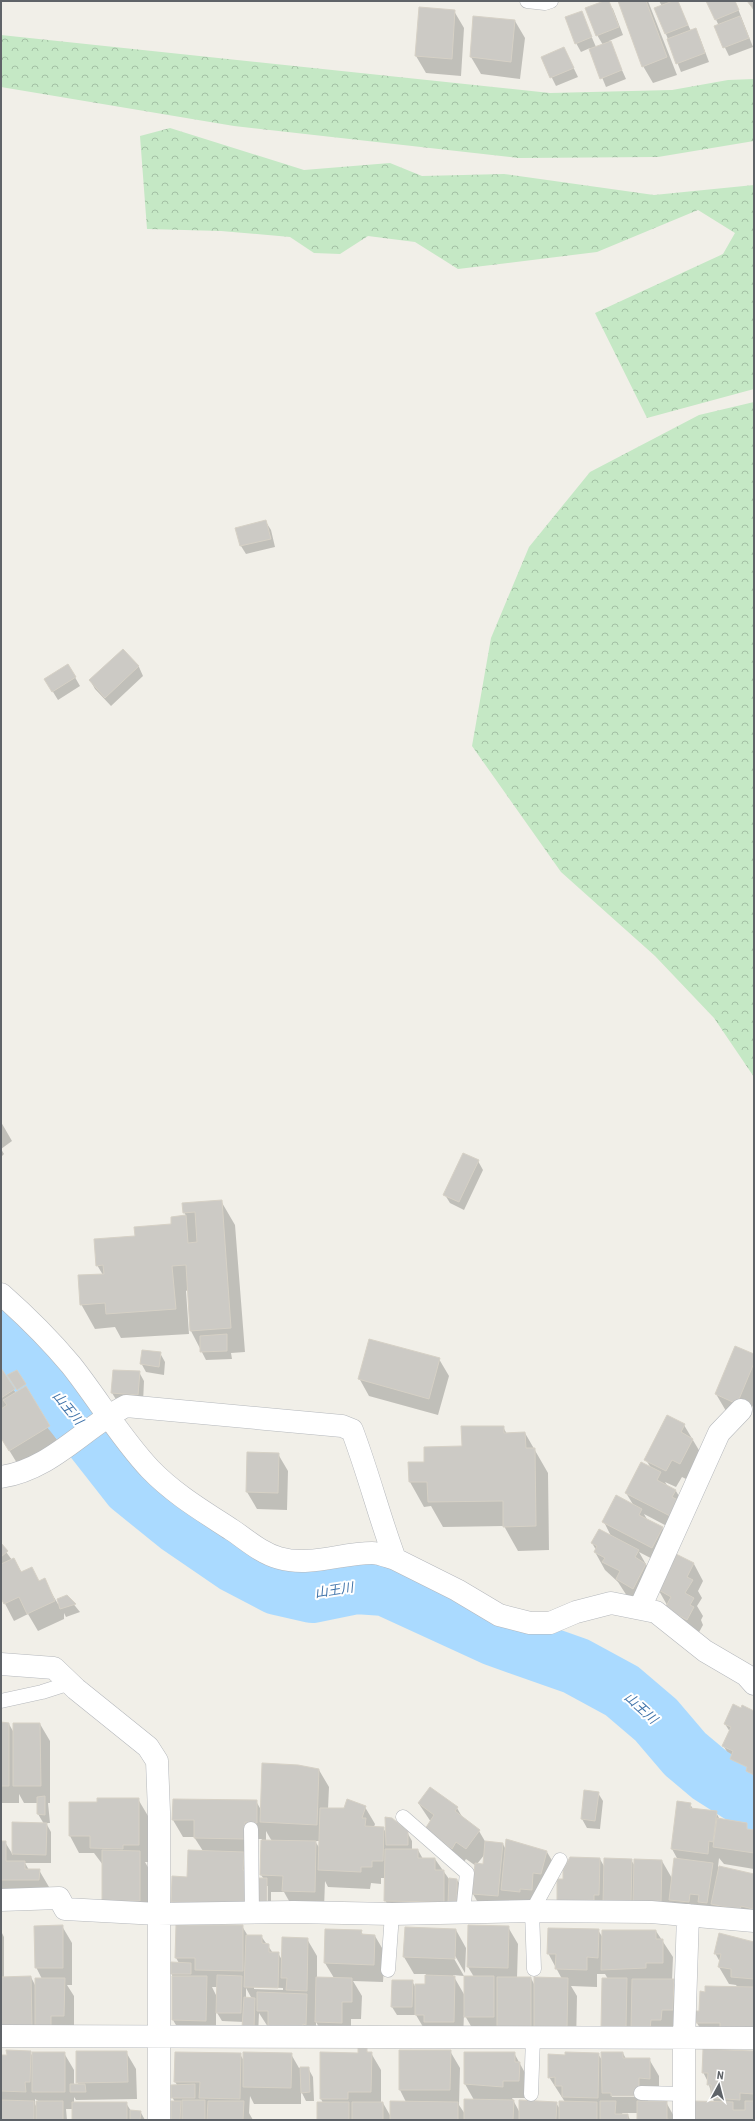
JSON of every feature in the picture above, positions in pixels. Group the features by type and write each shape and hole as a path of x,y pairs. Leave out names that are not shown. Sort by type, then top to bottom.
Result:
{"street":[{"path":"1,1294 28,1319 70,1365 130,1445 165,1483 206,1514 257,1548 279,1558 323,1561 341,1556 374,1553 395,1559 456,1590 499,1615 530,1623 550,1623 576,1612 611,1603 656,1612 705,1651 746,1675 754,1684"},
{"path":"1,1477 26,1470 52,1457 81,1438 107,1416 126,1406 342,1426 352,1430 363,1458 375,1501 395,1559"},
{"path":"640,1608 719,1433 741,1410"},
{"path":"1,1664 54,1668 148,1747 157,1761 159,2120"},
{"path":"1,1900 59,1898 65,1909 158,1914 392,1914 532,1911 650,1912 754,1922"},
{"path":"684,2120 684,2038 688,1915"},
{"path":"1,2036 754,2038"}],"lane":[{"path":"527,1 545,3 551,1"},
{"path":"1,1701 42,1692 70,1683"},
{"path":"403,1817 467,1873 463,1912"},
{"path":"251,1829 252,1914"},
{"path":"534,1969 532,1911 560,1860"},
{"path":"388,1970 392,1914"},
{"path":"531,2094 533,2038"},
{"path":"641,2093 684,2094"}],"green space":[{"path":"1,35 550,93 672,90 728,80 754,79 754,141 658,157 518,158 234,126 1,87"},
{"path":"170,128 304,170 390,163 422,176 504,174 654,195 754,185 754,389 647,418 595,313 723,254 735,233 698,210 597,252 458,269 415,242 368,236 340,254 314,253 290,237 221,231 147,229 140,136"},
{"path":"754,402 754,1077 714,1018 655,956 561,872 472,746 491,638 529,547 590,472 699,415"}],"building":[{"path":"604,1 609,1 619,27 596,36 585,8"},
{"path":"618,1 646,1 667,57 642,67"},
{"path":"673,1 678,1 688,25 665,34 654,8"},
{"path":"706,1 735,1 739,10 715,20"},
{"path":"747,1 754,1 754,10"},
{"path":"419,7 455,10 452,59 415,56"},
{"path":"582,11 592,37 575,44 565,17"},
{"path":"473,16 515,20 511,62 470,57"},
{"path":"740,16 749,38 723,48 714,26"},
{"path":"696,28 705,53 676,64 667,39"},
{"path":"611,41 622,70 600,79 589,49"},
{"path":"564,47 574,68 550,78 541,57"},
{"path":"266,520 271,539 240,546 235,528"},
{"path":"123,649 139,666 105,698 89,680"},
{"path":"68,664 76,677 52,692 44,679"},
{"path":"463,1153 479,1160 459,1202 443,1195"},
{"path":"222,1200 231,1328 190,1331 186,1265 172,1266 176,1309 106,1314 105,1303 80,1305 78,1275 104,1274 103,1265 96,1266 94,1239 135,1236 134,1227 171,1224 171,1217 186,1215 188,1243 197,1242 195,1212 183,1213 182,1203"},
{"path":"227,1334 227,1351 200,1352 200,1336"},
{"path":"369,1339 440,1358 429,1399 358,1379"},
{"path":"735,1346 754,1354 754,1363 737,1404 715,1394"},
{"path":"142,1350 161,1352 159,1367 140,1364"},
{"path":"1,1368 15,1389 1,1398"},
{"path":"17,1370 26,1384 17,1390 7,1375"},
{"path":"113,1370 140,1371 138,1395 111,1393"},
{"path":"26,1386 50,1426 9,1451 1,1438 1,1409 7,1405 3,1400"},
{"path":"667,1415 685,1424 681,1432 693,1439 680,1464 672,1460 666,1471 644,1460"},
{"path":"461,1426 504,1426 504,1433 525,1432 526,1448 535,1448 536,1526 503,1527 503,1501 428,1502 427,1482 409,1482 408,1462 424,1462 424,1447 462,1446"},
{"path":"247,1452 279,1453 278,1493 246,1492"},
{"path":"641,1462 661,1472 657,1480 676,1490 672,1497 678,1500 670,1516 625,1493"},
{"path":"616,1495 642,1509 639,1515 663,1527 652,1548 602,1522"},
{"path":"599,1529 639,1550 635,1557 646,1564 633,1589 616,1579 620,1571 602,1562 605,1558 594,1552 597,1546 591,1543"},
{"path":"1,1543 8,1551 1,1557"},
{"path":"676,1554 694,1563 687,1577 693,1580 685,1593 694,1598 690,1605 694,1607 687,1620 665,1608 671,1597 657,1589"},
{"path":"14,1558 21,1572 32,1567 39,1581 45,1578 55,1601 27,1614 19,1597 4,1604 1,1598 1,1564"},
{"path":"67,1595 76,1604 60,1609 57,1599"},
{"path":"733,1704 741,1708 742,1705 754,1711 754,1775 746,1771 747,1767 730,1759 733,1751 722,1746 731,1727 724,1724"},
{"path":"1,1722 9,1723 9,1786 1,1786"},
{"path":"13,1723 40,1723 41,1786 13,1786"},
{"path":"262,1763 298,1765 319,1769 317,1825 260,1822"},
{"path":"430,1787 458,1807 455,1811 480,1830 466,1849 456,1842 452,1849 425,1829 434,1815 418,1803"},
{"path":"584,1790 599,1792 595,1821 581,1819"},
{"path":"45,1796 45,1815 37,1814 37,1797"},
{"path":"97,1798 139,1798 139,1845 123,1845 123,1849 90,1848 90,1836 69,1836 69,1802 97,1802"},
{"path":"173,1799 257,1800 257,1823 245,1822 245,1839 194,1838 194,1820 172,1820"},
{"path":"347,1799 366,1806 362,1818 366,1818 365,1826 384,1827 383,1861 372,1861 372,1867 361,1867 361,1872 318,1870 320,1808 344,1808"},
{"path":"677,1801 691,1803 690,1808 717,1811 713,1842 709,1841 708,1854 671,1849"},
{"path":"385,1817 392,1818 408,1831 408,1845 386,1845"},
{"path":"717,1818 747,1823 747,1829 754,1830 754,1853 713,1847"},
{"path":"12,1822 47,1823 46,1855 12,1854"},
{"path":"506,1839 547,1851 541,1874 533,1873 532,1890 520,1889 520,1892 501,1890"},
{"path":"261,1840 316,1841 315,1892 282,1891 283,1876 260,1875"},
{"path":"1,1841 6,1841 6,1861 25,1861 25,1869 40,1869 39,1880 1,1880"},
{"path":"485,1841 503,1843 498,1896 472,1894 475,1863 483,1864"},
{"path":"385,1849 418,1849 418,1858 435,1858 435,1870 444,1870 444,1902 384,1901"},
{"path":"102,1850 140,1851 140,1901 102,1902"},
{"path":"188,1850 244,1852 243,1870 246,1870 245,1905 171,1902 172,1876 187,1877"},
{"path":"570,1857 600,1858 599,1895 594,1895 594,1904 557,1904 557,1879 563,1879 563,1870"},
{"path":"604,1858 632,1859 631,1904 603,1903"},
{"path":"674,1858 713,1863 707,1903 698,1902 699,1895 690,1894 689,1902 669,1900"},
{"path":"634,1859 662,1860 661,1903 633,1903"},
{"path":"719,1866 754,1874 753,1909 741,1906 740,1910 711,1904"},
{"path":"255,1878 267,1878 267,1902 254,1901"},
{"path":"449,1878 457,1879 457,1896 461,1896 461,1903 448,1903"},
{"path":"63,1925 63,1968 35,1968 34,1926"},
{"path":"176,1925 243,1925 243,1971 195,1970 195,1958 175,1958"},
{"path":"468,1925 509,1926 508,1968 467,1967"},
{"path":"405,1927 456,1929 455,1959 403,1957"},
{"path":"548,1928 599,1929 598,1958 587,1957 587,1970 555,1969 556,1954 547,1954"},
{"path":"325,1929 362,1930 361,1934 375,1935 374,1965 324,1963"},
{"path":"602,1930 656,1930 656,1939 663,1939 663,1963 646,1963 646,1968 601,1970"},
{"path":"719,1933 754,1942 754,1979 731,1977 731,1969 718,1967 721,1954 714,1954"},
{"path":"246,1935 262,1935 262,1943 269,1944 269,1952 279,1952 278,1988 244,1987"},
{"path":"282,1937 308,1938 307,1991 286,1990 287,1978 281,1978"},
{"path":"171,1962 191,1963 191,1974 171,1974"},
{"path":"217,1975 242,1976 241,2013 216,2013"},
{"path":"425,1975 455,1976 454,2022 424,2022 424,2015 415,2015 415,1984 425,1984"},
{"path":"31,1976 32,2027 1,2027 1,1977"},
{"path":"172,1976 207,1976 206,2021 172,2020"},
{"path":"464,1976 494,1976 494,2017 464,2017"},
{"path":"316,1977 352,1978 352,2002 342,2002 342,2023 315,2022"},
{"path":"497,1977 531,1977 531,2028 497,2028"},
{"path":"534,1977 568,1978 567,2029 534,2028"},
{"path":"35,1978 65,1978 64,2016 51,2016 51,2026 35,2025"},
{"path":"602,1978 627,1978 626,2028 601,2028"},
{"path":"632,1979 674,1979 673,2010 662,2010 661,2020 651,2020 650,2029 631,2029"},
{"path":"392,1980 413,1980 412,2007 391,2007"},
{"path":"705,1986 754,1987 754,2030 720,2029 720,2023 696,2023 695,2011 699,2011 700,1991 705,1992"},
{"path":"257,1992 307,1994 306,2025 303,2024 303,2028 268,2027 268,2011 257,2011"},
{"path":"244,1997 255,1998 254,2028 242,2028"},
{"path":"358,2048 367,2048 367,2052 372,2052 371,2092 348,2092 348,2099 320,2099 320,2052 358,2053"},
{"path":"703,2049 754,2051 754,2094 740,2093 740,2100 711,2098 711,2085 707,2085 708,2073 702,2073"},
{"path":"6,2050 31,2051 30,2082 25,2082 26,2092 1,2091 1,2055 7,2055"},
{"path":"399,2050 451,2050 450,2090 399,2090"},
{"path":"76,2051 127,2051 128,2082 76,2083"},
{"path":"32,2052 65,2052 65,2092 32,2092"},
{"path":"175,2052 241,2053 240,2099 199,2098 200,2082 174,2082"},
{"path":"243,2052 292,2053 291,2088 243,2087"},
{"path":"464,2052 515,2052 515,2062 520,2062 519,2081 503,2081 503,2087 464,2084"},
{"path":"565,2052 599,2053 598,2098 562,2097 562,2086 555,2086 555,2077 548,2078 548,2054 565,2055"},
{"path":"601,2052 623,2052 623,2058 650,2058 650,2079 639,2078 639,2096 611,2096 611,2093 602,2093"},
{"path":"300,2067 309,2067 310,2092 301,2093"},
{"path":"70,2084 85,2084 86,2092 70,2092"},
{"path":"195,2084 195,2098 171,2098 171,2085"},
{"path":"464,2099 514,2100 513,2120 464,2120"},
{"path":"1,2100 34,2101 34,2120 1,2120"},
{"path":"182,2100 205,2100 205,2120 182,2120"},
{"path":"519,2100 557,2102 556,2120 519,2120"},
{"path":"36,2101 63,2101 63,2120 36,2120"},
{"path":"171,2101 181,2101 180,2120 171,2120"},
{"path":"208,2101 244,2101 243,2120 207,2120"},
{"path":"390,2101 458,2102 458,2120 390,2120"},
{"path":"559,2101 597,2102 597,2120 559,2120"},
{"path":"600,2101 616,2101 615,2114 628,2114 628,2120 600,2120"},
{"path":"637,2101 667,2101 667,2119 673,2120 637,2120"},
{"path":"693,2101 733,2102 733,2110 745,2110 745,2101 754,2101 754,2120 693,2120"},
{"path":"72,2102 127,2102 127,2120 72,2120"},
{"path":"317,2102 349,2102 349,2120 317,2120"},
{"path":"352,2102 383,2102 383,2120 352,2120"},
{"path":"130,2110 141,2111 140,2120 130,2120"}],"waterway":[{"name":"山王川","path":"1,1332 73,1413 131,1487 178,1525 235,1564 277,1586 312,1594 356,1585 385,1587 494,1637 576,1666 622,1691 656,1720 685,1754 710,1775 754,1803"}]}
